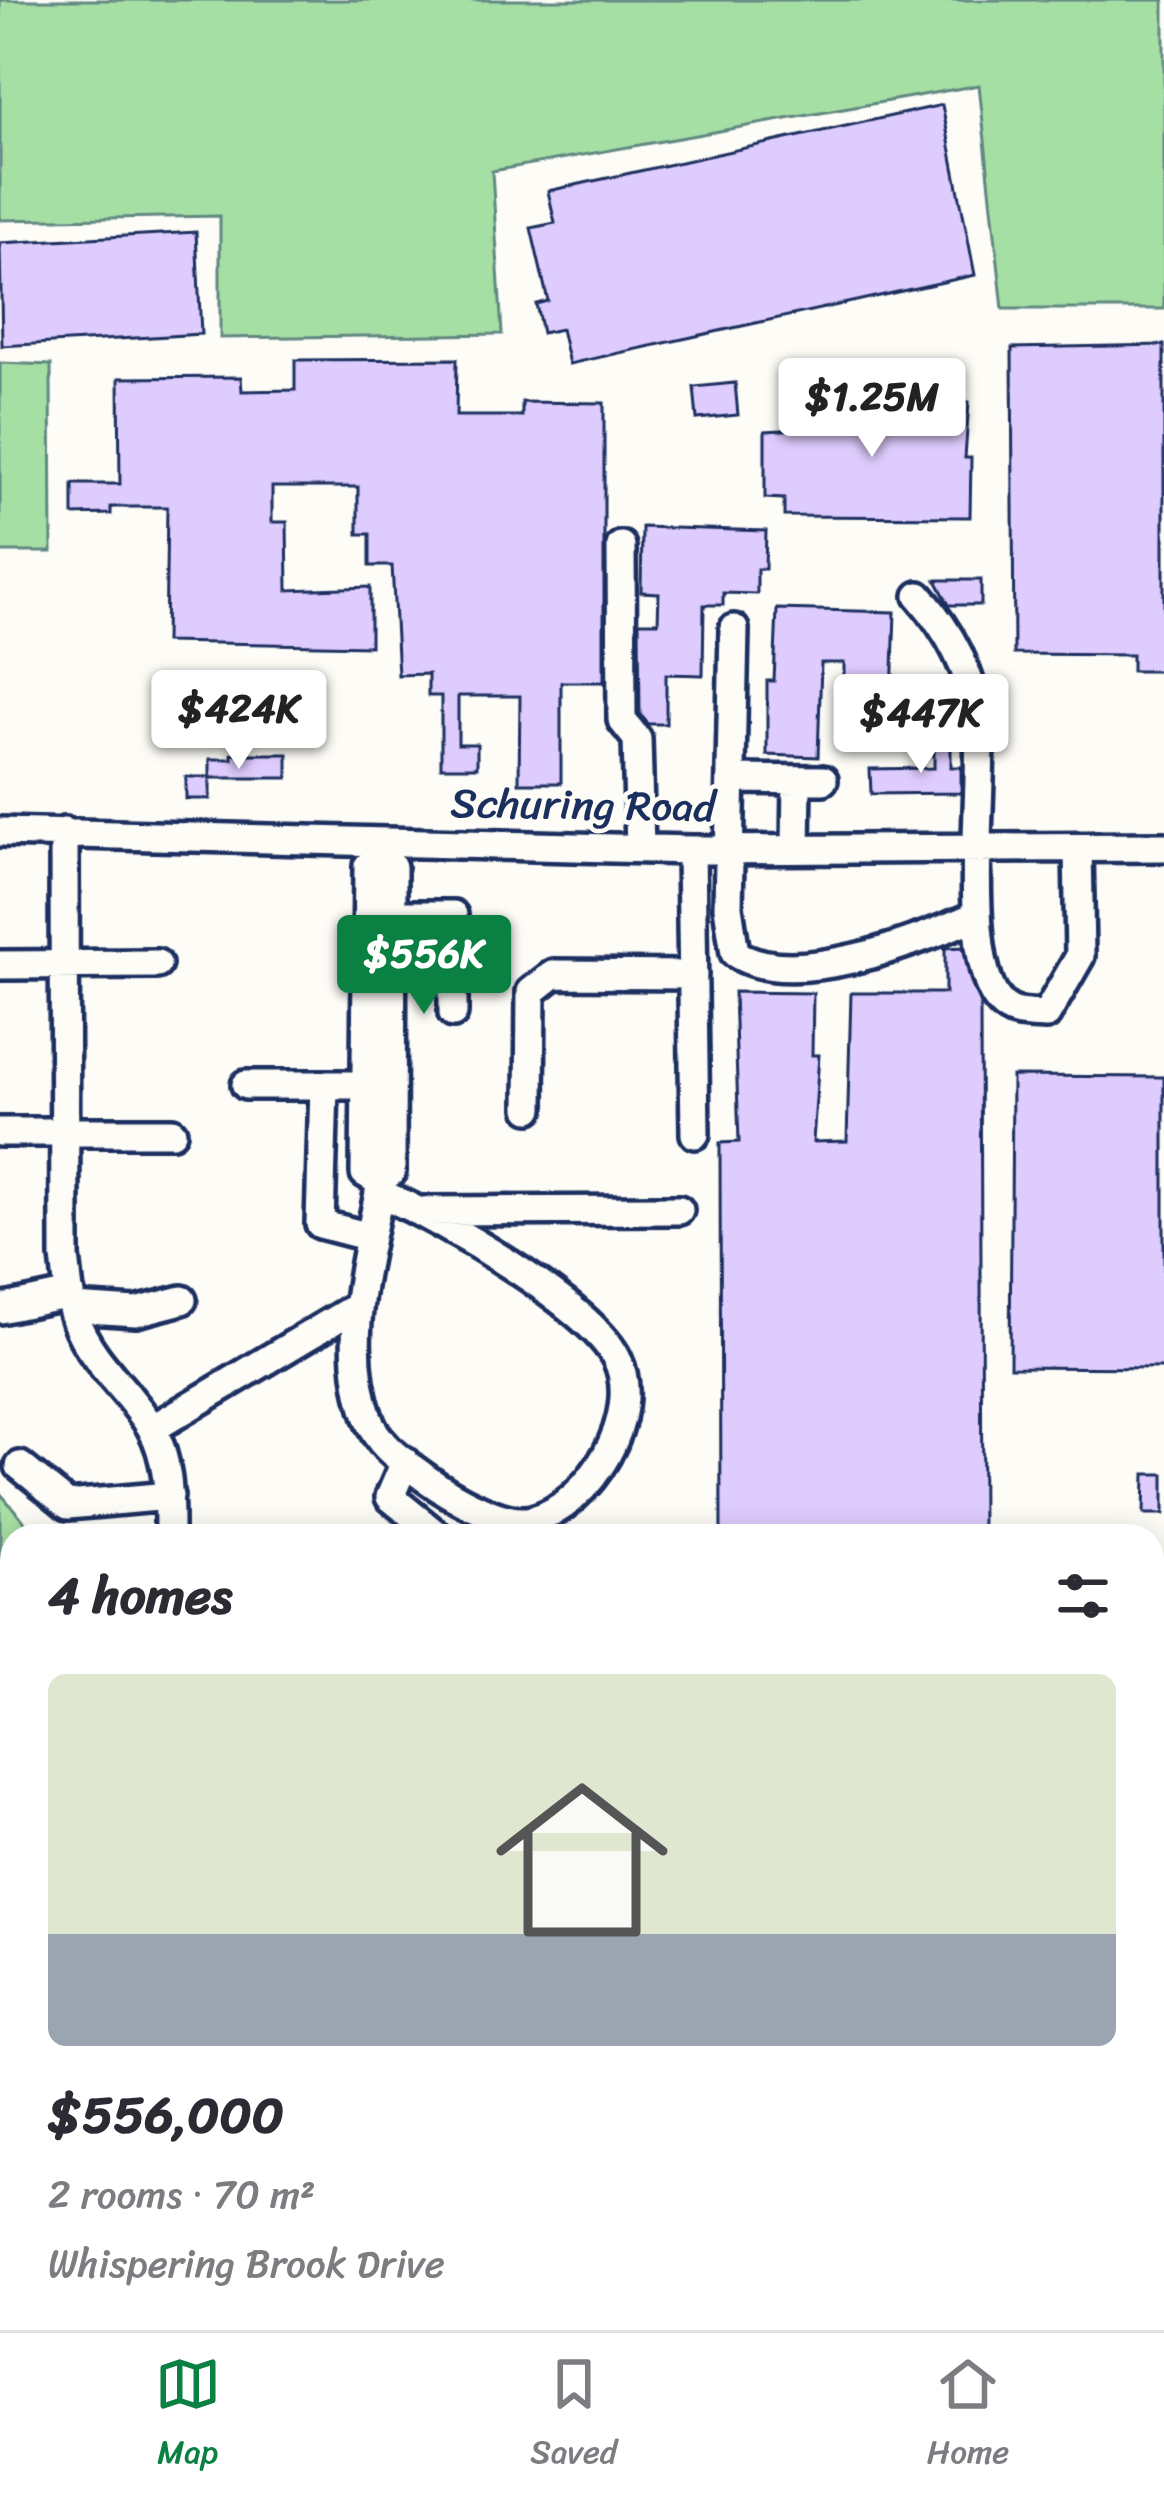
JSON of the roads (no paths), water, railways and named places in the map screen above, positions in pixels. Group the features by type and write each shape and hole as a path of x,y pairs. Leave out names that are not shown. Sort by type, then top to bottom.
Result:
{"street":[{"path":"621,546 622,720 638,740 640,848"},
{"path":"919,596 963,658 974,700 980,848 975,858 977,915 987,988 1009,1010 1046,1015 1080,956 1078,848"},
{"path":"734,629 728,907 736,953 757,968 905,946 977,915"},
{"path":"732,779 810,780 796,849"},
{"name":"Schuring Road","path":"0,832 378,851 1164,848"},
{"path":"64,832 64,1133 71,1301 93,1352 152,1430 169,1496 169,1524"},
{"path":"691,850 695,1134"},
{"path":"378,851 392,867 380,915 379,1085 391,1172 380,1187 356,1307 360,1388 370,1423 386,1449 439,1488 525,1524"},
{"path":"380,915 453,915 453,1012"},
{"path":"0,964 157,964"},
{"path":"530,1108 531,992 539,981 554,974 693,975"},
{"path":"246,1085 379,1085"},
{"path":"323,1086 320,1224 370,1237"},
{"path":"0,1132 172,1132"},
{"path":"380,1187 562,1303 603,1338 621,1369 624,1387 610,1448 574,1497 544,1524"},
{"path":"424,1211 679,1210"},
{"path":"0,1309 71,1301 136,1312 182,1300"},
{"path":"152,1430 356,1307"},
{"path":"405,1462 390,1497 423,1524"},
{"path":"20,1466 68,1505 169,1496"}]}
